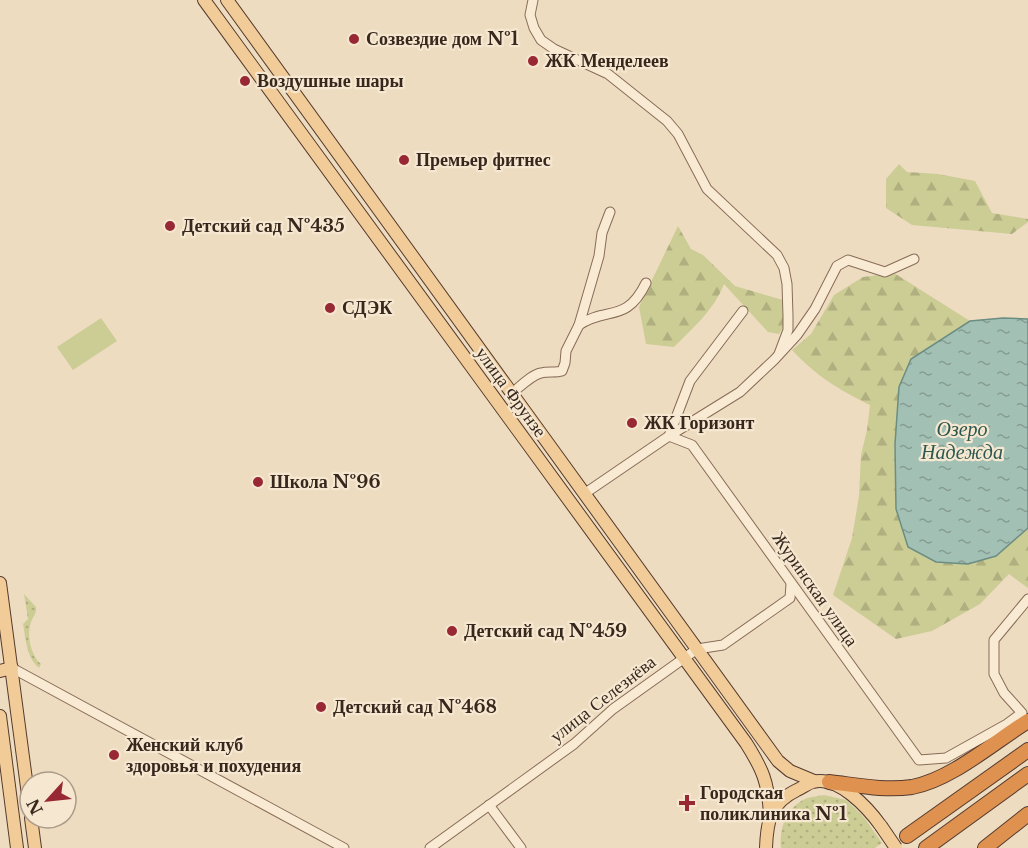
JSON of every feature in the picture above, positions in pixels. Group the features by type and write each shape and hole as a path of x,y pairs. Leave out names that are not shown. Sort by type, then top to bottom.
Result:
{"highway":[{"path":"828,782 897,788 921,785 955,769 1025,717"},
{"path":"907,836 1028,750"},
{"path":"926,848 1028,774"},
{"path":"986,847 1028,814"}],"main road":[{"name":"улица Фрунзе","path":"204,0 746,743 761,767 768,788 770,814 766,848"},
{"name":"улица Фрунзе","path":"227,0 778,761 790,771 814,781"},
{"path":"324,163 338,152"},
{"path":"371,228 385,218"},
{"path":"0,583 6,670 23,770"},
{"path":"0,716 17,848"},
{"path":"770,814 780,801 814,781 828,782 849,793 869,810 896,848"},
{"path":"33,830 35,848"}],"street":[{"path":"532,0 530,15 541,40 608,74 667,122 685,146 707,189 777,255 784,268 787,284 788,330 779,354"},
{"path":"511,394 536,375 543,372 562,371 566,351 579,325 599,256 602,233 610,212"},
{"path":"584,494 669,436 740,392 797,335 815,309 837,266 848,260 885,272 914,259"},
{"path":"579,325 589,318 614,314 628,306 638,299 645,283"},
{"path":"669,436 690,381 743,311"},
{"name":"Журинская улица","path":"669,436 692,445 919,760 945,758 1025,717"},
{"name":"улица Селезнёва","path":"430,848 574,744 614,709 683,658 697,649 723,645 790,598 791,584"},
{"path":"1025,717 1004,693 994,674 994,640 1028,599"},
{"path":"6,670 344,848"},
{"path":"489,805 521,848"}],"green space":[{"path":"899,164 907,172 938,174 975,181 992,213 1028,219 1028,222 1012,234 912,225 886,208 886,179"},
{"path":"678,226 691,249 703,255 735,286 783,300 784,326 779,334 768,332 724,284 709,310 674,347 646,344 639,307"},
{"path":"894,273 970,321 911,359 996,556 1028,528 1028,588 1009,574 980,604 932,631 896,639 833,595 852,538 859,496 861,455 870,405 828,381 792,350 811,334 834,295 863,277"},
{"path":"101,318 117,341 73,370 57,347"},
{"path":"24,594 36,607 29,636 33,652 41,664 39,668 31,659 26,642 23,624 28,619"},
{"path":"824,795 846,800 863,816 882,843 875,848 781,848 781,834 785,820 793,808 805,799"}],"water":[{"name":"Озеро Надежда","path":"1003,318 1028,319 1028,528 996,556 968,564 936,562 908,547 896,509 895,444 899,387 911,359 970,321"}],"place":[{"name":"Созвездие дом №1","path":"354,39"},
{"name":"ЖК Менделеев","path":"533,61"},
{"name":"Воздушные шары","path":"245,81"},
{"name":"Премьер фитнес","path":"404,160"},
{"name":"Детский сад №435","path":"170,226"},
{"name":"СДЭК","path":"330,308"},
{"name":"ЖК Горизонт","path":"632,423"},
{"name":"Школа №96","path":"258,482"},
{"name":"Детский сад №459","path":"452,631"},
{"name":"Детский сад №468","path":"321,707"},
{"name":"Женский клуб здоровья и похудения","path":"114,755"},
{"name":"Городская поликлиника №1","path":"687,803"}]}
